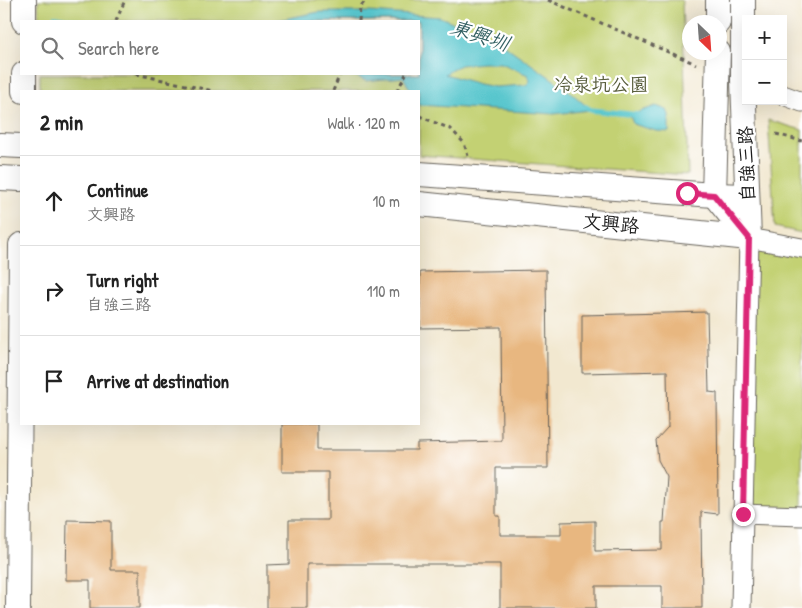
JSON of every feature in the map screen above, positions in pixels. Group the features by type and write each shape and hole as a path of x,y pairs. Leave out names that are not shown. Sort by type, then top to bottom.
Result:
{"street":[{"path":"24,0 24,20"},
{"path":"718,0 718,15"},
{"name":"自強三路","path":"743,0 744,60"},
{"name":"自強三路","path":"718,63 714,195 749,238"},
{"path":"24,75 24,90"},
{"path":"787,96 802,102"},
{"name":"自強三路","path":"741,608 749,238 745,105"},
{"path":"0,145 20,146"},
{"name":"文興路","path":"420,174 747,196"},
{"path":"0,178 20,180"},
{"name":"文興路","path":"420,204 749,238 802,248"},
{"path":"18,608 20,366"},
{"path":"743,514 802,516"}],"path":[{"path":"116,20 125,0"},
{"path":"359,20 360,7 366,0"},
{"path":"548,0 718,63"},
{"path":"141,75 209,90"},
{"path":"333,90 340,75"},
{"path":"398,90 406,75"},
{"path":"193,86 194,90"},
{"path":"420,116 451,129 464,142 469,159"},
{"path":"776,134 802,141"}],"green space":[{"name":"冷泉坑公園","path":"38,0 682,0 682,60 684,60 688,175 420,155 420,90 40,90 40,75 420,75 420,20 39,20"},
{"path":"768,120 802,130 802,233 775,227"},
{"path":"749,238 802,248 802,516 743,514"}],"water":[{"path":"319,12 369,12 440,17 497,40 568,90 591,110 554,114 420,105 420,90 410,90 403,77 366,81 353,75 420,75 420,20 278,20","holes":["501,63 528,75 530,81 526,85 495,87 445,74 460,65"]},
{"path":"656,106 667,110 669,115 669,132 656,131 633,124 630,115"}],"building":[{"path":"546,270 548,468 496,468 496,516 500,516 500,535 561,535 561,522 595,521 595,551 662,550 662,522 664,522 667,477 658,460 656,440 668,427 667,371 582,373 582,315 707,312 709,392 717,393 718,514 701,512 702,608 662,608 662,586 596,586 596,608 500,608 500,564 307,564 307,608 267,608 267,565 289,564 289,520 328,520 328,472 282,472 282,425 317,425 317,450 417,450 417,443 502,441 501,327 420,328 420,272"},
{"path":"67,520 111,521 111,570 140,570 140,608 90,608 90,580 66,580"}],"waterway":[{"name":"東興圳","path":"55,17 72,20"},
{"name":"東興圳","path":"586,107 591,110 638,115"}],"route":[{"path":"687,193 714,195 749,238 743,514"}]}
